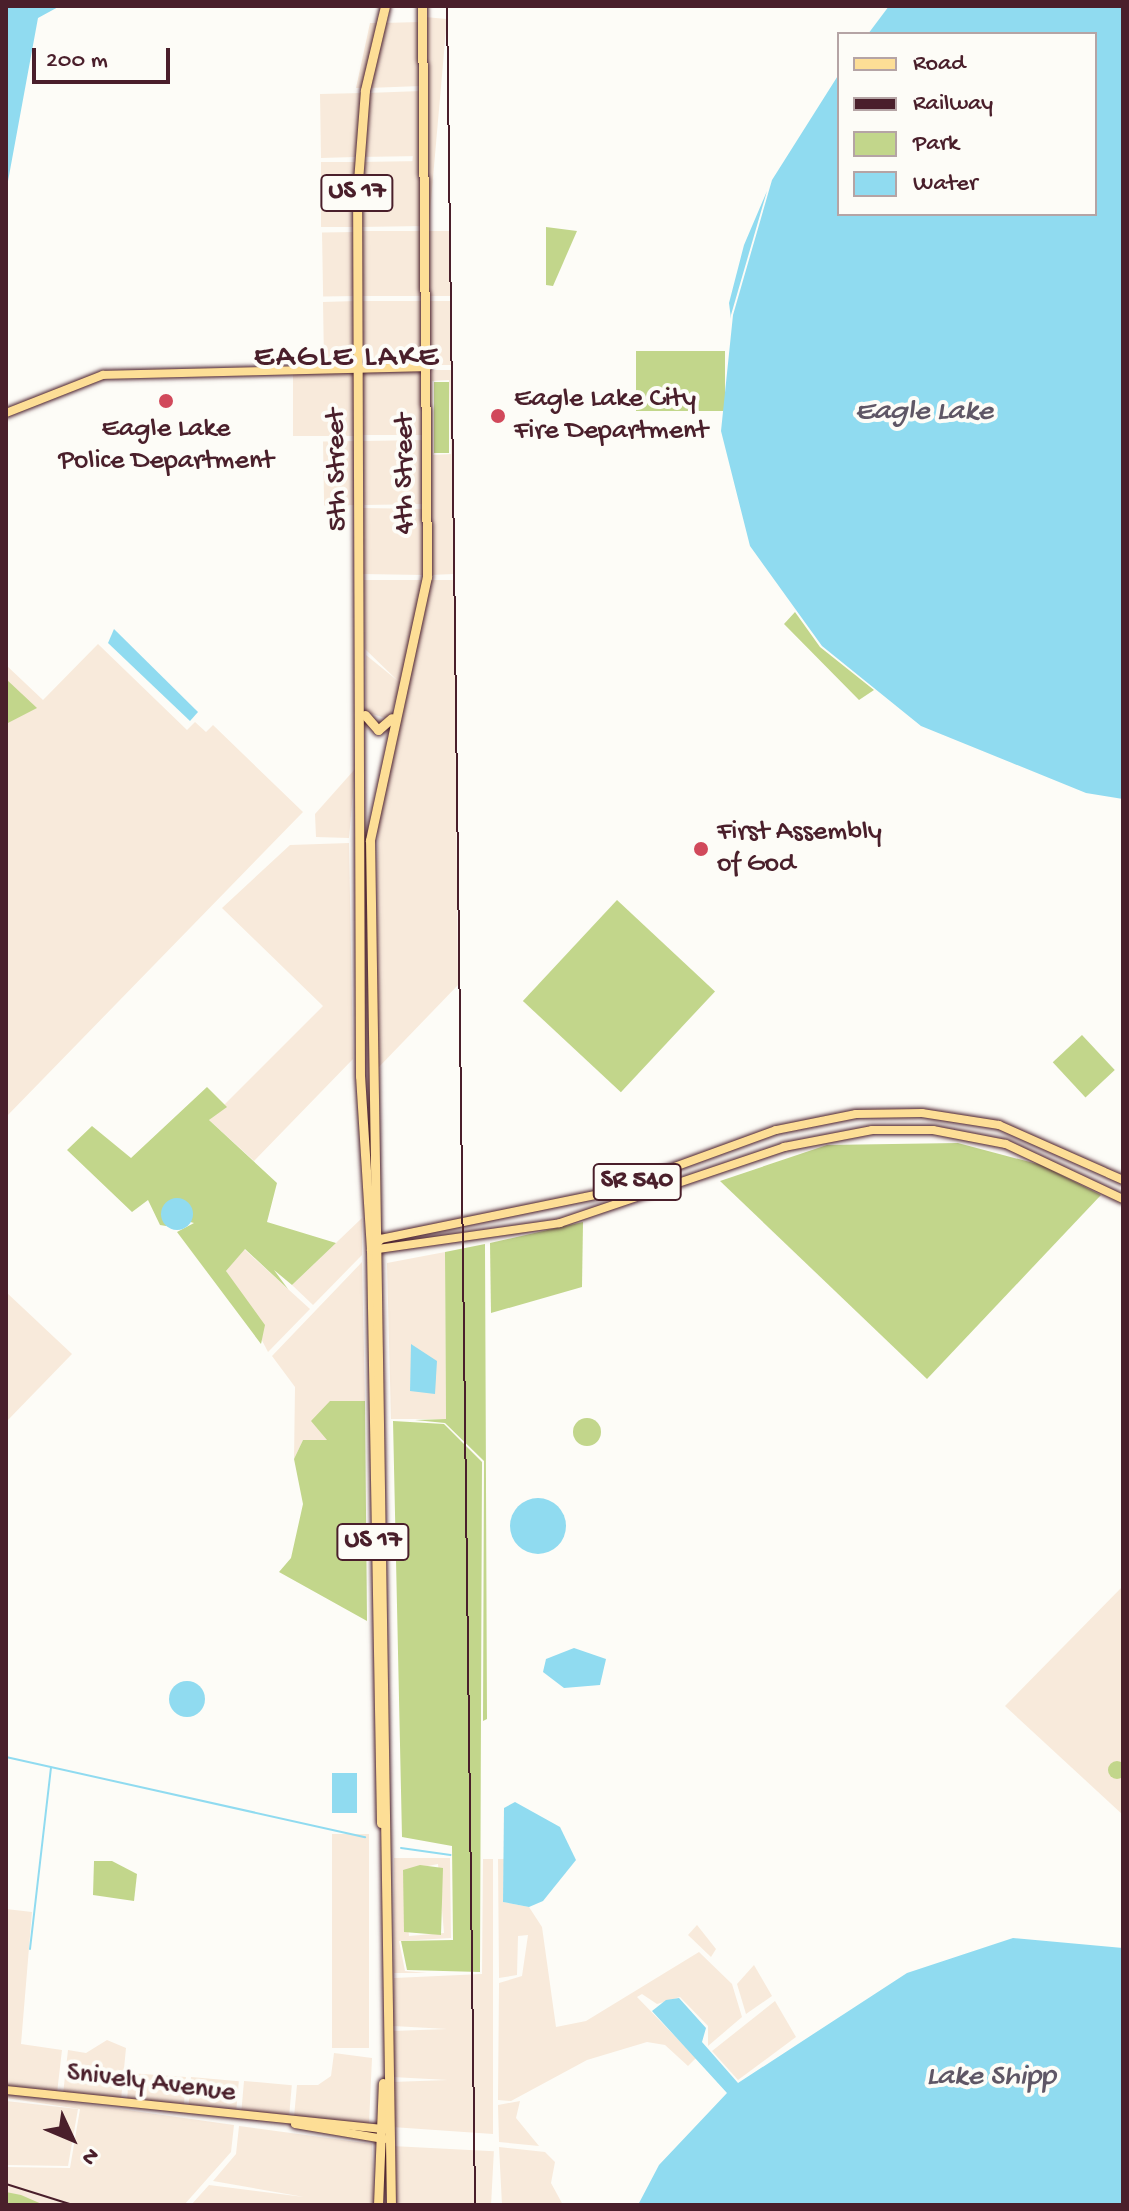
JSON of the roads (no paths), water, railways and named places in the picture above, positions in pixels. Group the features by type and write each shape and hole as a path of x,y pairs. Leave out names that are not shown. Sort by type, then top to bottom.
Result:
{"highway":[{"name":"5th Street","path":"359,985 357,840 364,713 357,159 385,6"},
{"name":"4th Street","path":"371,984 370,840 394,716 427,577 422,6"},
{"path":"364,713 378,730 394,716"},
{"path":"359,985 371,984"},
{"name":"US 17","path":"371,984 382,1253 384,2080 390,2135 391,2205"},
{"name":"US 17","path":"359,985 371,1250 373,1541 383,1834"},
{"path":"371,1317 383,1390"},
{"path":"372,1393 384,1440"},
{"path":"373,1541 385,1541"},
{"name":"US 17","path":"378,2205 377,2133 384,2080"}],"main road":[{"path":"6,413 103,375 427,367"},
{"name":"SR 540","path":"381,1239 578,1200 763,1134 856,1114 922,1113 999,1125 1123,1180"},
{"name":"SR 540","path":"371,1250 382,1253 560,1223 784,1147 872,1130 946,1131 1006,1144 1123,1199"},
{"path":"371,1250 381,1239"},
{"name":"Snively Avenue","path":"6,2090 390,2135"}],"water":[{"path":"6,6 60,6 38,18 6,192"},
{"name":"Eagle Lake","path":"889,6 1123,6 1123,799 1086,793 921,726 822,646 750,546 721,431 733,315 772,180 837,77 837,216 1097,216 1097,32 870,32"},
{"path":"767,191 731,319 729,303 744,245"},
{"path":"114,629 198,712 190,721 108,643"},
{"path":"177,1198 188,1203 193,1214 188,1225 177,1230 166,1225 161,1214 166,1203"},
{"path":"411,1344 437,1361 435,1394 410,1391"},
{"path":"538,1498 558,1506 566,1526 558,1546 538,1554 518,1546 510,1526 518,1506"},
{"path":"574,1648 606,1659 600,1685 564,1688 543,1672 546,1659"},
{"path":"187,1681 200,1686 205,1699 200,1712 187,1717 174,1712 169,1699 174,1686"},
{"path":"332,1773 357,1773 357,1813 332,1813"},
{"path":"515,1802 560,1827 576,1860 543,1901 529,1907 503,1902 504,1808"},
{"name":"Lake Shipp","path":"1013,1938 1123,1948 1123,2205 638,2205 659,2165 727,2093 652,2011 666,2000 679,1998 706,2028 702,2042 738,2083 907,1973"}],"waterway":[{"path":"6,1757 365,1837"},
{"path":"30,1949 51,1768"},
{"path":"401,1848 451,1855"}],"railway":[{"path":"447,6 475,2205"},
{"path":"6,2184 73,2205"}],"place":[{"name":"Eagle Lake Police Department","path":"166,401"},
{"name":"Eagle Lake City Fire Department","path":"498,416"},
{"name":"First Assembly of God","path":"701,849"}],"district":[{"name":"EAGLE LAKE","path":"347,358"}]}
